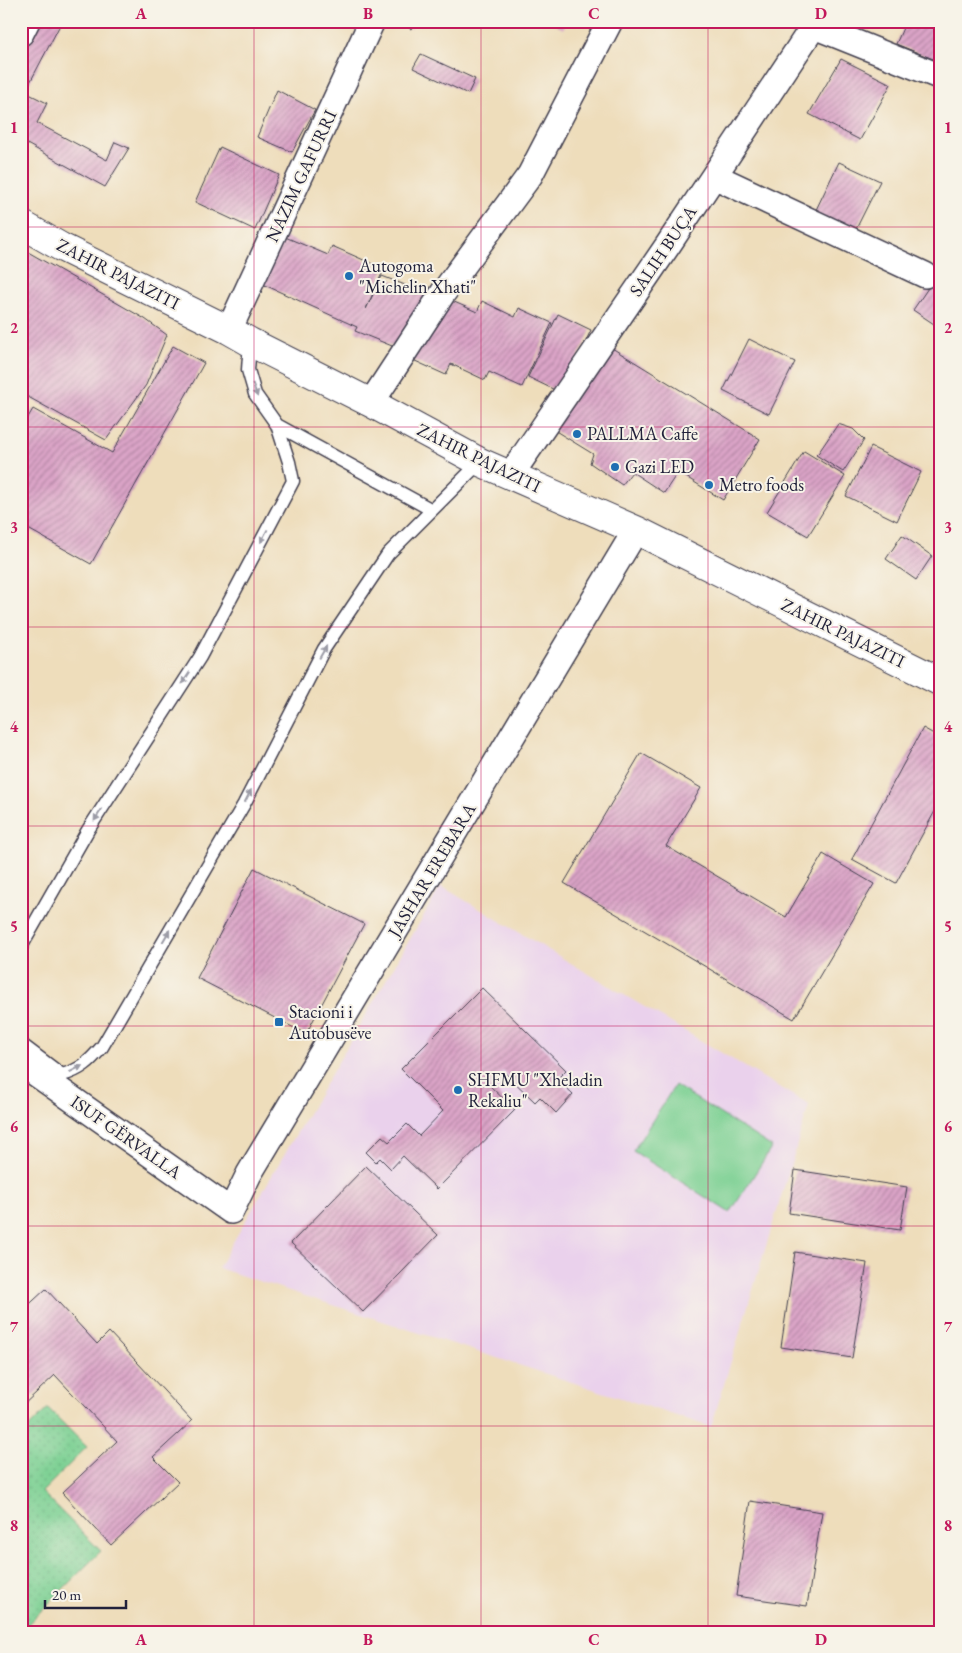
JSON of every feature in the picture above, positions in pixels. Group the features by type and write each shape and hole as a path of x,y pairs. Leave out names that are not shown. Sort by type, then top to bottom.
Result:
{"main road":[{"name":"ZAHIR PAJAZITI","path":"21,224 61,247 371,403 480,462 636,530 941,682"}],"street":[{"path":"21,33 27,21"},
{"name":"NAZIM GAFURRI","path":"240,336 372,21"},
{"path":"371,403 443,293 530,175 610,21"},
{"name":"SALIH BUÇA","path":"510,476 668,246 816,24 941,77"},
{"path":"714,176 925,275"},
{"name":"JASHAR EREBARA","path":"232,1211 249,1174 636,530"},
{"name":"ISUF GËRVALLA","path":"21,1063 232,1211"}],"lane":[{"path":"21,947 88,830 200,657 293,481 277,425 255,394 240,336"},
{"path":"277,425 432,510"},
{"path":"21,1044 62,1074 75,1071 91,1060 102,1047 244,804 324,649 388,554 480,462"}],"shaded area":[{"path":"441,886 809,1105 711,1427 218,1268"}],"green space":[{"path":"675,1085 772,1147 730,1213 633,1151"},
{"path":"48,1408 87,1447 42,1492 101,1551 21,1631 21,1435"}],"building":[{"path":"37,21 57,21 61,23 26,90 21,87 21,52"},
{"path":"397,21 416,21 411,29"},
{"path":"549,21 567,21 563,29"},
{"path":"906,21 941,21 941,54 938,61 896,44"},
{"path":"421,54 475,79 468,94 413,68"},
{"path":"841,59 891,84 860,140 809,114"},
{"path":"21,90 47,103 37,123 107,160 115,142 129,148 105,187 27,144 21,155"},
{"path":"277,90 315,110 292,152 257,137"},
{"path":"220,147 279,175 255,230 195,202"},
{"path":"839,162 880,181 854,233 814,214"},
{"path":"278,234 328,255 332,246 384,269 366,309 382,276 428,294 402,350 355,331 357,327 258,282"},
{"path":"21,248 145,319 167,335 146,385 106,440 21,393"},
{"path":"941,269 941,314 934,324 913,310"},
{"path":"443,297 477,312 482,301 515,317 519,308 552,323 522,387 489,372 485,380 451,364 446,375 413,360"},
{"path":"558,314 591,330 561,393 528,377"},
{"path":"749,339 795,362 769,414 723,391"},
{"path":"607,345 760,439 723,500 678,472 664,493 632,472 622,485 590,463 593,454 554,430"},
{"path":"173,346 204,363 91,564 21,525 21,429 33,409 112,453"},
{"path":"838,424 853,429 864,440 843,472 816,455"},
{"path":"871,447 921,472 897,521 846,496"},
{"path":"804,451 845,476 808,536 767,512"},
{"path":"902,535 932,556 916,580 886,559"},
{"path":"923,728 941,738 941,800 896,883 852,859"},
{"path":"641,753 701,788 666,846 786,917 823,854 874,884 794,1019 564,883"},
{"path":"254,868 364,924 306,1034 197,978"},
{"name":"SHFMU \"Xheladin Rekaliu\"","path":"482,988 566,1070 557,1079 573,1094 556,1113 540,1097 535,1102 503,1071 489,1085 515,1110 437,1189 403,1156 391,1169 380,1158 376,1162 366,1152 382,1136 389,1142 407,1124 419,1136 443,1111 401,1069"},
{"path":"366,1166 438,1235 363,1312 291,1243"},
{"path":"795,1170 907,1187 900,1230 789,1213"},
{"path":"795,1252 867,1263 852,1358 781,1347"},
{"path":"46,1289 97,1344 109,1332 192,1421 153,1457 178,1482 111,1545 62,1493 117,1441 55,1375 21,1407 21,1312"},
{"path":"750,1501 822,1512 807,1606 736,1596"}],"place":[{"name":"Autogoma ʺMichelin Xhatiʺ","path":"349,276"},
{"name":"PALLMA Caffe","path":"577,434"},
{"name":"Gazi LED","path":"615,467"},
{"name":"Metro foods","path":"709,485"},
{"name":"Stacioni i Autobusëve","path":"279,1022"},
{"name":"SHFMU \"Xheladin Rekaliu\"","path":"458,1090"}]}
